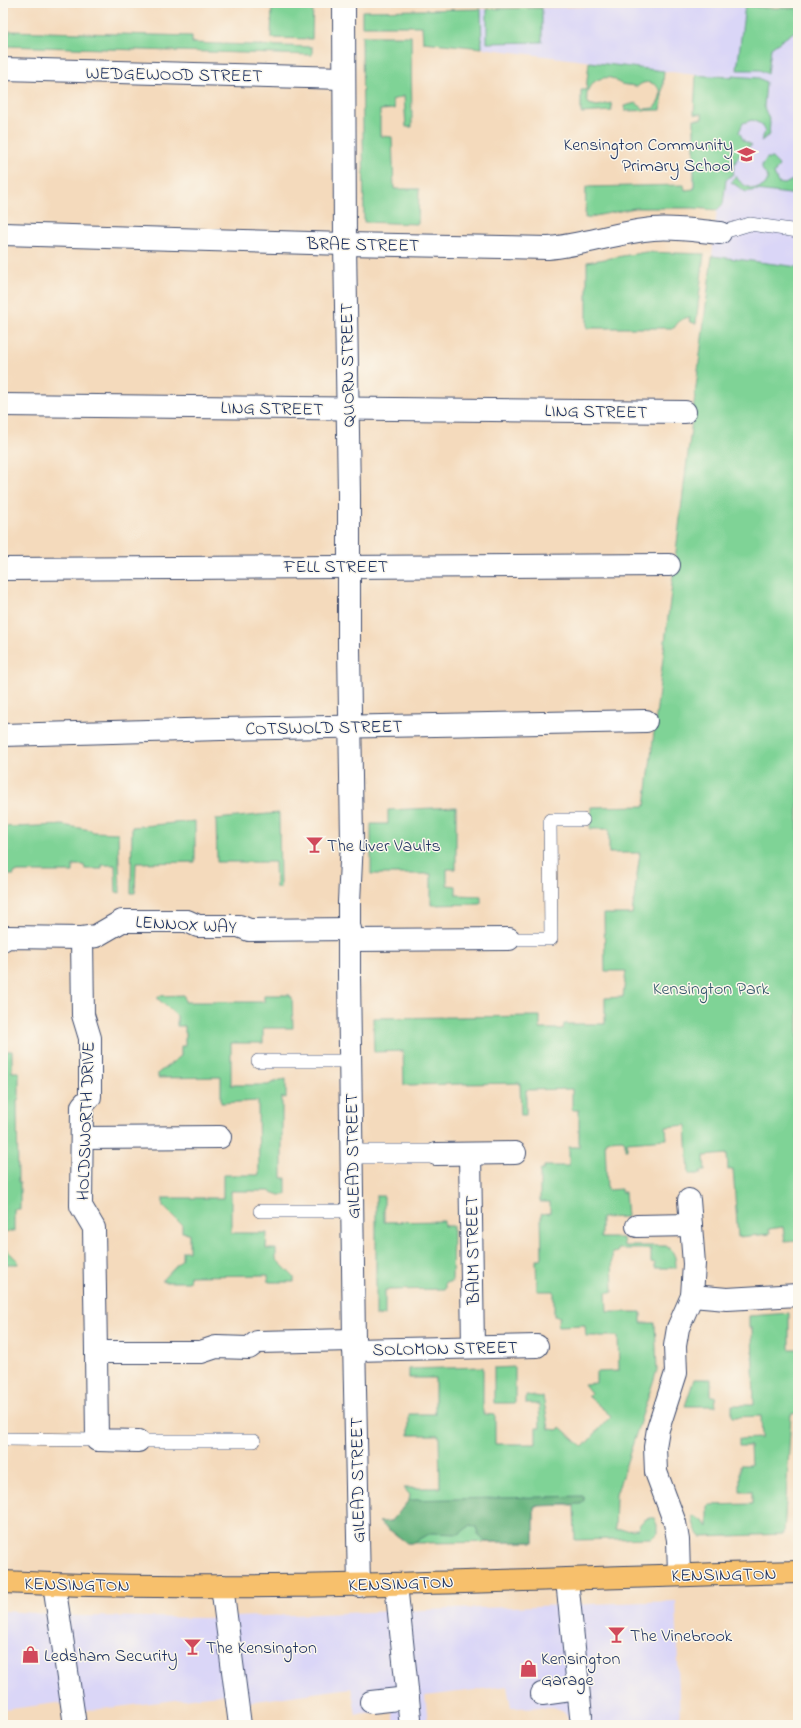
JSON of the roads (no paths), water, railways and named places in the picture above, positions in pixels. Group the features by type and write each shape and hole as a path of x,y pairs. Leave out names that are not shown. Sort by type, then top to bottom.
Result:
{"main road":[{"name":"KENSINGTON","path":"3,1582 222,1586 359,1586 475,1580 567,1580 679,1574 798,1572"}],"street":[{"name":"QUORN STREET","path":"344,3 350,727"},
{"name":"WEDGEWOOD STREET","path":"3,69 344,78"},
{"name":"BRAE STREET","path":"3,234 345,244 548,248 565,247 611,236 653,229 682,228 720,233"},
{"name":"LING STREET","path":"3,405 686,412"},
{"name":"FELL STREET","path":"3,569 669,565"},
{"name":"COTSWOLD STREET","path":"3,735 646,721"},
{"name":"GILEAD STREET","path":"350,727 352,841 350,1061 359,1586"},
{"name":"LENNOX WAY","path":"3,940 7,937 82,938 96,936 122,921 187,921 198,926 239,926 249,930 509,939"},
{"name":"HOLDSWORTH DRIVE","path":"82,938 82,1015 90,1038 90,1097 82,1106 81,1206 94,1228 97,1440"},
{"path":"82,1138 220,1137"},
{"path":"351,1154 515,1153"},
{"name":"BALM STREET","path":"470,1154 473,1346"},
{"path":"679,1574 678,1540 675,1523 656,1472 655,1447 658,1429 676,1373 675,1346 678,1328 692,1296 694,1264 689,1200"},
{"path":"637,1226 691,1225"},
{"path":"692,1296 726,1299 798,1295"},
{"path":"96,1352 202,1352 216,1347 250,1348 256,1342 354,1345"},
{"name":"SOLOMON STREET","path":"354,1345 537,1346"},
{"path":"97,1440 138,1441"},
{"path":"567,1580 580,1716"},
{"path":"54,1584 75,1725"},
{"path":"371,1702 409,1708 396,1584"},
{"path":"222,1586 240,1725"},
{"path":"542,1694 578,1689"}],"lane":[{"path":"720,233 750,224 798,230"},
{"path":"509,939 551,939 550,820 583,820"},
{"path":"258,1061 350,1061"},
{"path":"260,1211 352,1211"},
{"path":"3,1439 97,1440"},
{"path":"138,1441 254,1441"}],"place":[{"name":"Kensington Community Primary School","path":"746,154"},
{"name":"The Liver Vaults","path":"314,845"},
{"name":"The Vinebrook","path":"617,1635"},
{"name":"The Kensington","path":"193,1647"},
{"name":"Ledsham Security","path":"31,1655"},
{"name":"Kensington Garage","path":"528,1668"}],"park label":[{"name":"Kensington Park","path":"711,988"}]}
